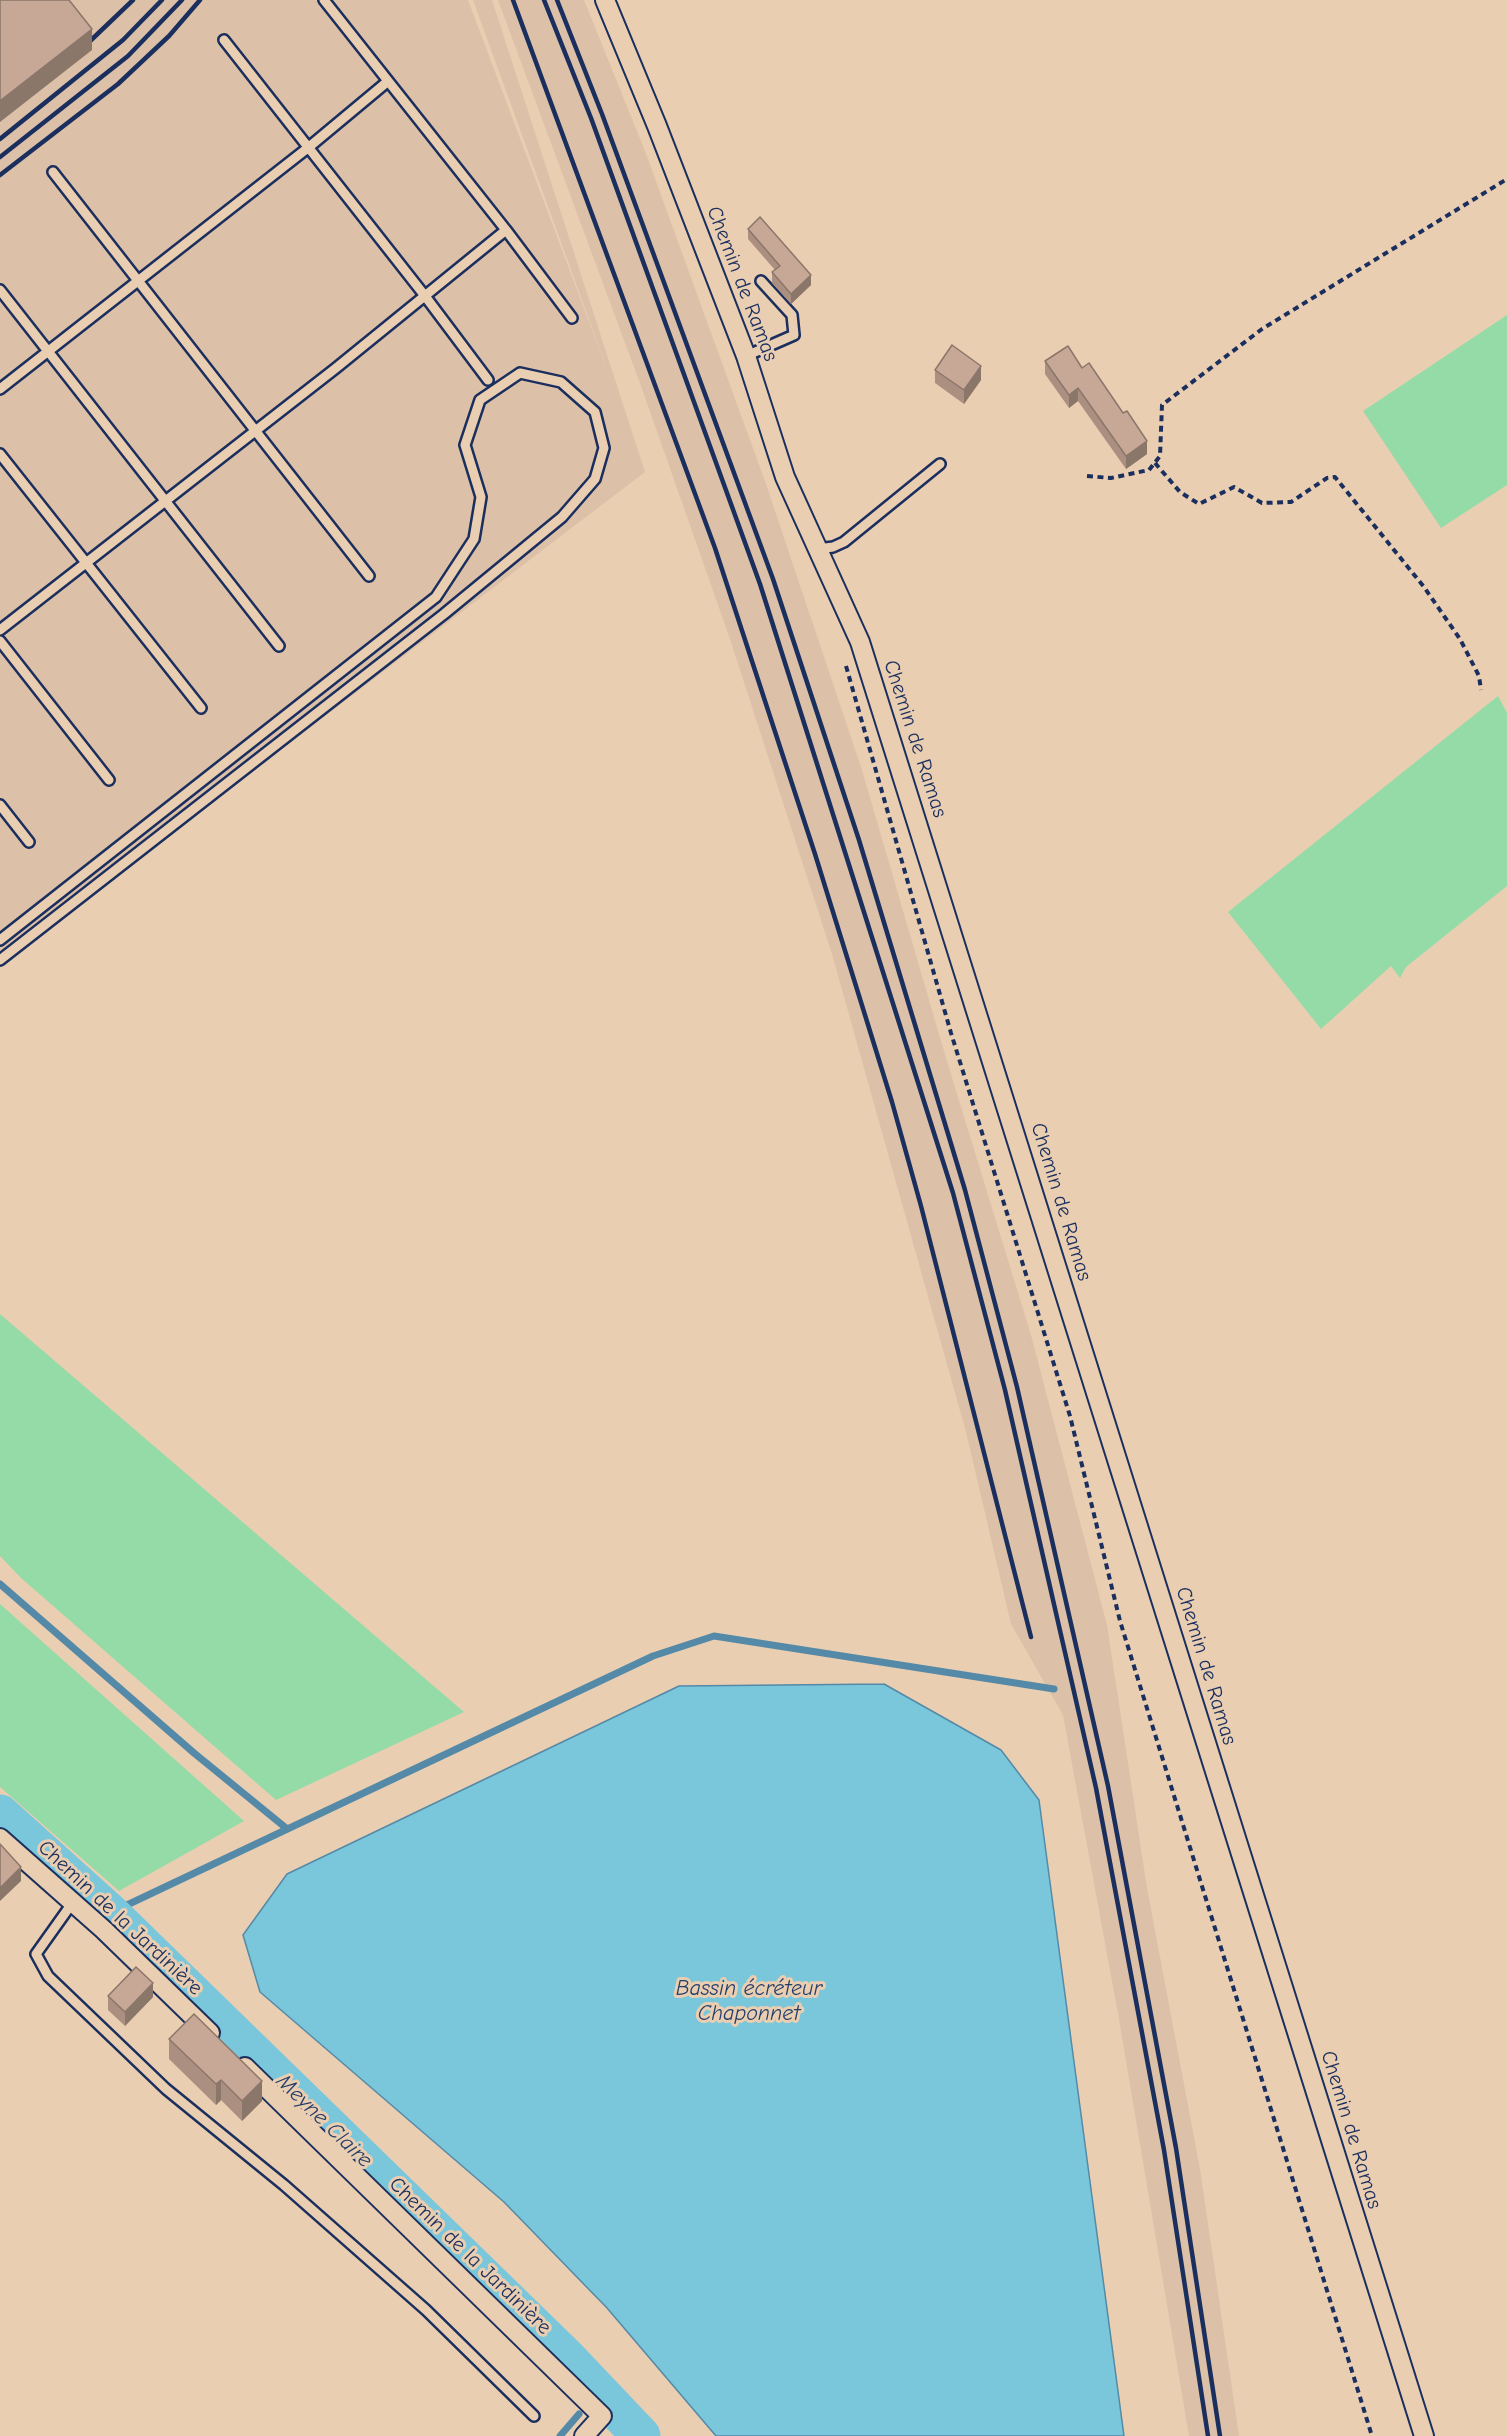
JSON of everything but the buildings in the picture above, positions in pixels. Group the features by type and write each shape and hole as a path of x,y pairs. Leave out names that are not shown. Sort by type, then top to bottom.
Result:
{"street":[{"name":"Chemin de Ramas","path":"605,0 657,126 746,356 785,477 860,642 1424,2436"},
{"name":"Chemin de la Jardinière","path":"0,1838 73,1902 602,2416 584,2436"}],"lane":[{"path":"324,0 506,230 572,318"},
{"path":"224,40 488,380"},
{"path":"0,388 309,147 387,82"},
{"path":"53,172 369,576"},
{"path":"0,630 255,431 506,230"},
{"path":"746,356 794,335 792,315 761,281"},
{"path":"0,290 279,646"},
{"path":"0,940 436,597 474,538 481,497 465,445 480,400 520,373 561,381 595,412 604,448 594,478 562,517 444,614 0,960"},
{"path":"0,454 201,708"},
{"path":"818,549 833,547 844,542 940,464"},
{"path":"0,641 110,780"},
{"path":"0,805 29,842"},
{"path":"73,1902 36,1954 48,1976 166,2089 284,2185 426,2310 534,2416"}],"path":[{"path":"1087,476 1111,478 1149,471 1160,456 1162,405 1262,329 1507,179"},
{"path":"1155,463 1180,492 1199,504 1234,487 1262,503 1291,502 1327,478 1335,477 1424,587 1460,639 1479,676 1481,690"},
{"path":"847,679 896,837 951,1033 1070,1416 1120,1621 1372,2436"}],"shaded area":[{"path":"0,0 468,0 614,388 473,0 492,0 645,472 0,964"},
{"path":"498,0 584,0 645,151 766,484 862,770 946,1058 1031,1335 1107,1625 1147,1888 1200,2169 1239,2436 1189,2436 1119,2019 1063,1715 1011,1624 966,1432 832,954 730,639 641,386"}],"green space":[{"path":"1507,315 1507,485 1441,528 1363,411"},
{"path":"1498,696 1507,713 1507,886 1406,967 1400,978 1391,966 1321,1029 1228,912"},
{"path":"0,1314 464,1712 276,1800 21,1578 0,1556"},
{"path":"0,1604 244,1821 119,1891 0,1787"}],"water":[{"name":"Bassin écréteur Chaponnet","path":"884,1684 1001,1750 1039,1800 1124,2436 716,2436 607,2308 504,2202 260,1992 243,1935 287,1874 679,1686"}],"waterway":[{"path":"0,1584 194,1753 286,1828"},
{"path":"110,1913 653,1656 714,1636 1054,1689"},
{"name":"Meyne Claire","path":"0,1814 110,1913 567,2358 641,2436"},
{"path":"560,2436 579,2414"}],"railway":[{"path":"87,44 133,0"},
{"path":"0,139 123,40 162,0"},
{"path":"0,157 128,56 182,0"},
{"path":"0,175 118,84 169,36 200,0"},
{"path":"513,0 715,548 815,854 892,1102 921,1206 1031,1637"},
{"path":"544,0 591,118 760,584 953,1193 1005,1390 1096,1788 1164,2150 1208,2436"},
{"path":"557,0 602,114 773,579 859,840 965,1190 1017,1387 1108,1786 1176,2148 1220,2436"}]}
